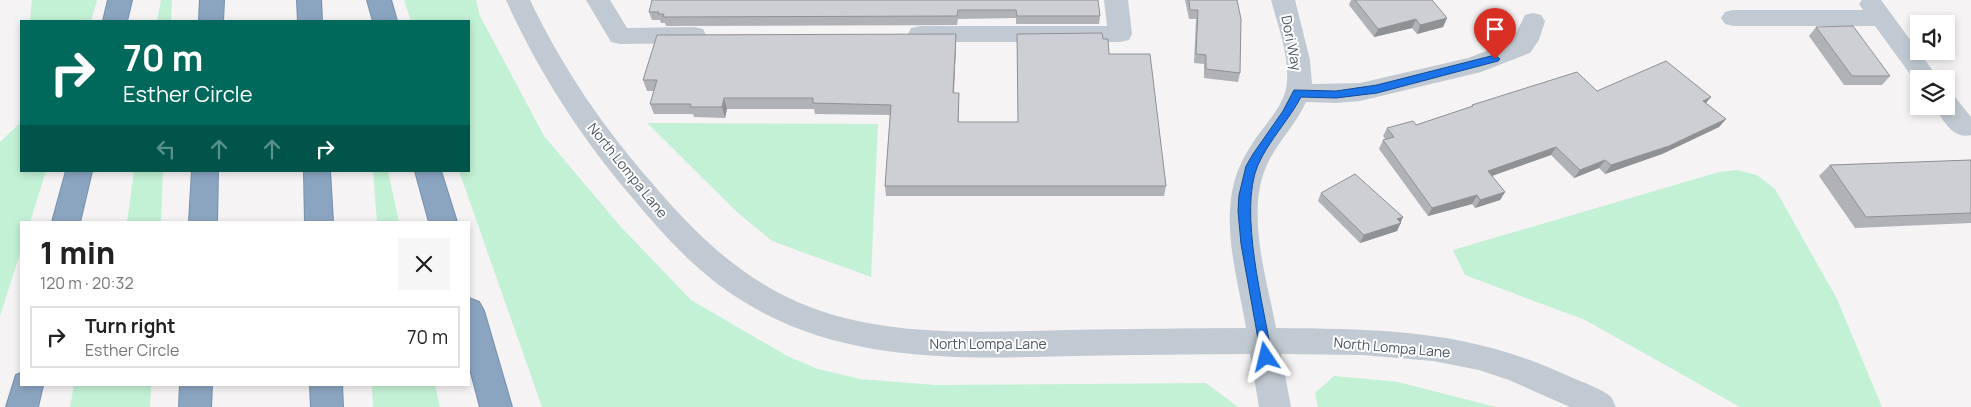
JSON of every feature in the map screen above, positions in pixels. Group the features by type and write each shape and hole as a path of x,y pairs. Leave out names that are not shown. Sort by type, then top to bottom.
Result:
{"highway":[{"path":"115,20 120,0"},
{"path":"211,20 212,0"},
{"path":"309,0 310,20"},
{"path":"379,0 385,20"},
{"path":"66,221 79,172"},
{"path":"203,221 205,172"},
{"path":"317,172 319,221"},
{"path":"428,172 443,221"},
{"path":"470,315 496,407"},
{"path":"22,407 27,386"},
{"path":"195,407 196,386"},
{"path":"326,386 327,407"}],"street":[{"name":"North Lompa Lane","path":"518,0 544,52 580,109 621,166 652,203 706,259 750,291 792,313 855,333 930,343 986,344 1263,340 1368,342 1422,347 1461,353 1502,364 1559,385 1600,407"},
{"path":"598,0 620,36 718,35"},
{"path":"895,34 1120,34 1116,0"},
{"name":"Dori Way","path":"1275,407 1245,229 1245,195 1252,166 1258,154 1287,113 1297,93 1297,61 1283,0"},
{"path":"1733,18 1875,9 1920,70"},
{"path":"1297,93 1336,94 1360,92 1472,66 1521,47 1527,40 1533,21"},
{"path":"1955,115 1964,127"}],"green space":[{"path":"32,0 97,0 91,20 30,20"},
{"path":"161,0 172,0 171,20 157,20"},
{"path":"404,0 476,0 480,16 544,136 621,227 691,300 789,357 818,369 860,379 935,385 1206,383 1238,407 542,407 459,172 470,172 470,20 411,20"},
{"path":"20,123 20,172 46,172 30,221 20,221 20,253 0,316 0,142"},
{"path":"647,123 878,124 871,277 772,241 737,212"},
{"path":"1737,170 1757,175 1775,189 1837,299 1882,407 1740,407 1585,320 1465,275 1453,250 1719,172"},
{"path":"134,172 163,172 161,221 127,221"},
{"path":"373,172 388,172 399,221 377,221"},
{"path":"1334,376 1398,382 1496,407 1318,407 1315,393"},
{"path":"74,386 151,386 150,407 70,407"},
{"path":"372,386 435,386 440,407 373,407"}],"building":[{"path":"652,0 1098,0 1100,16 1017,16 1016,10 958,10 957,16 663,17 664,14 658,14 659,12 649,12"},
{"path":"1189,0 1237,0 1241,19 1240,73 1206,69 1206,55 1196,54 1198,10 1190,10"},
{"path":"1355,0 1432,0 1447,18 1420,25 1416,19 1378,29"},
{"path":"1853,26 1890,76 1852,76 1816,27"},
{"path":"1102,33 1103,39 1108,39 1109,54 1150,54 1166,186 885,186 891,105 813,103 813,98 724,98 722,107 690,107 691,104 650,104 657,80 643,80 657,35 956,34 953,93 959,93 958,122 1018,122 1017,34"},
{"path":"1666,61 1711,97 1703,101 1726,119 1669,146 1611,165 1605,160 1580,170 1556,147 1488,171 1505,192 1480,200 1477,195 1432,208 1383,140 1394,137 1387,128 1413,121 1416,125 1577,72 1597,91"},
{"path":"1971,160 1971,213 1866,217 1830,165"},
{"path":"1355,174 1403,217 1397,219 1401,223 1364,235 1321,193"}],"route":[{"path":"1266,357 1245,229 1245,195 1247,181 1258,154 1287,113 1297,93 1349,94 1377,89 1495,59"}]}
